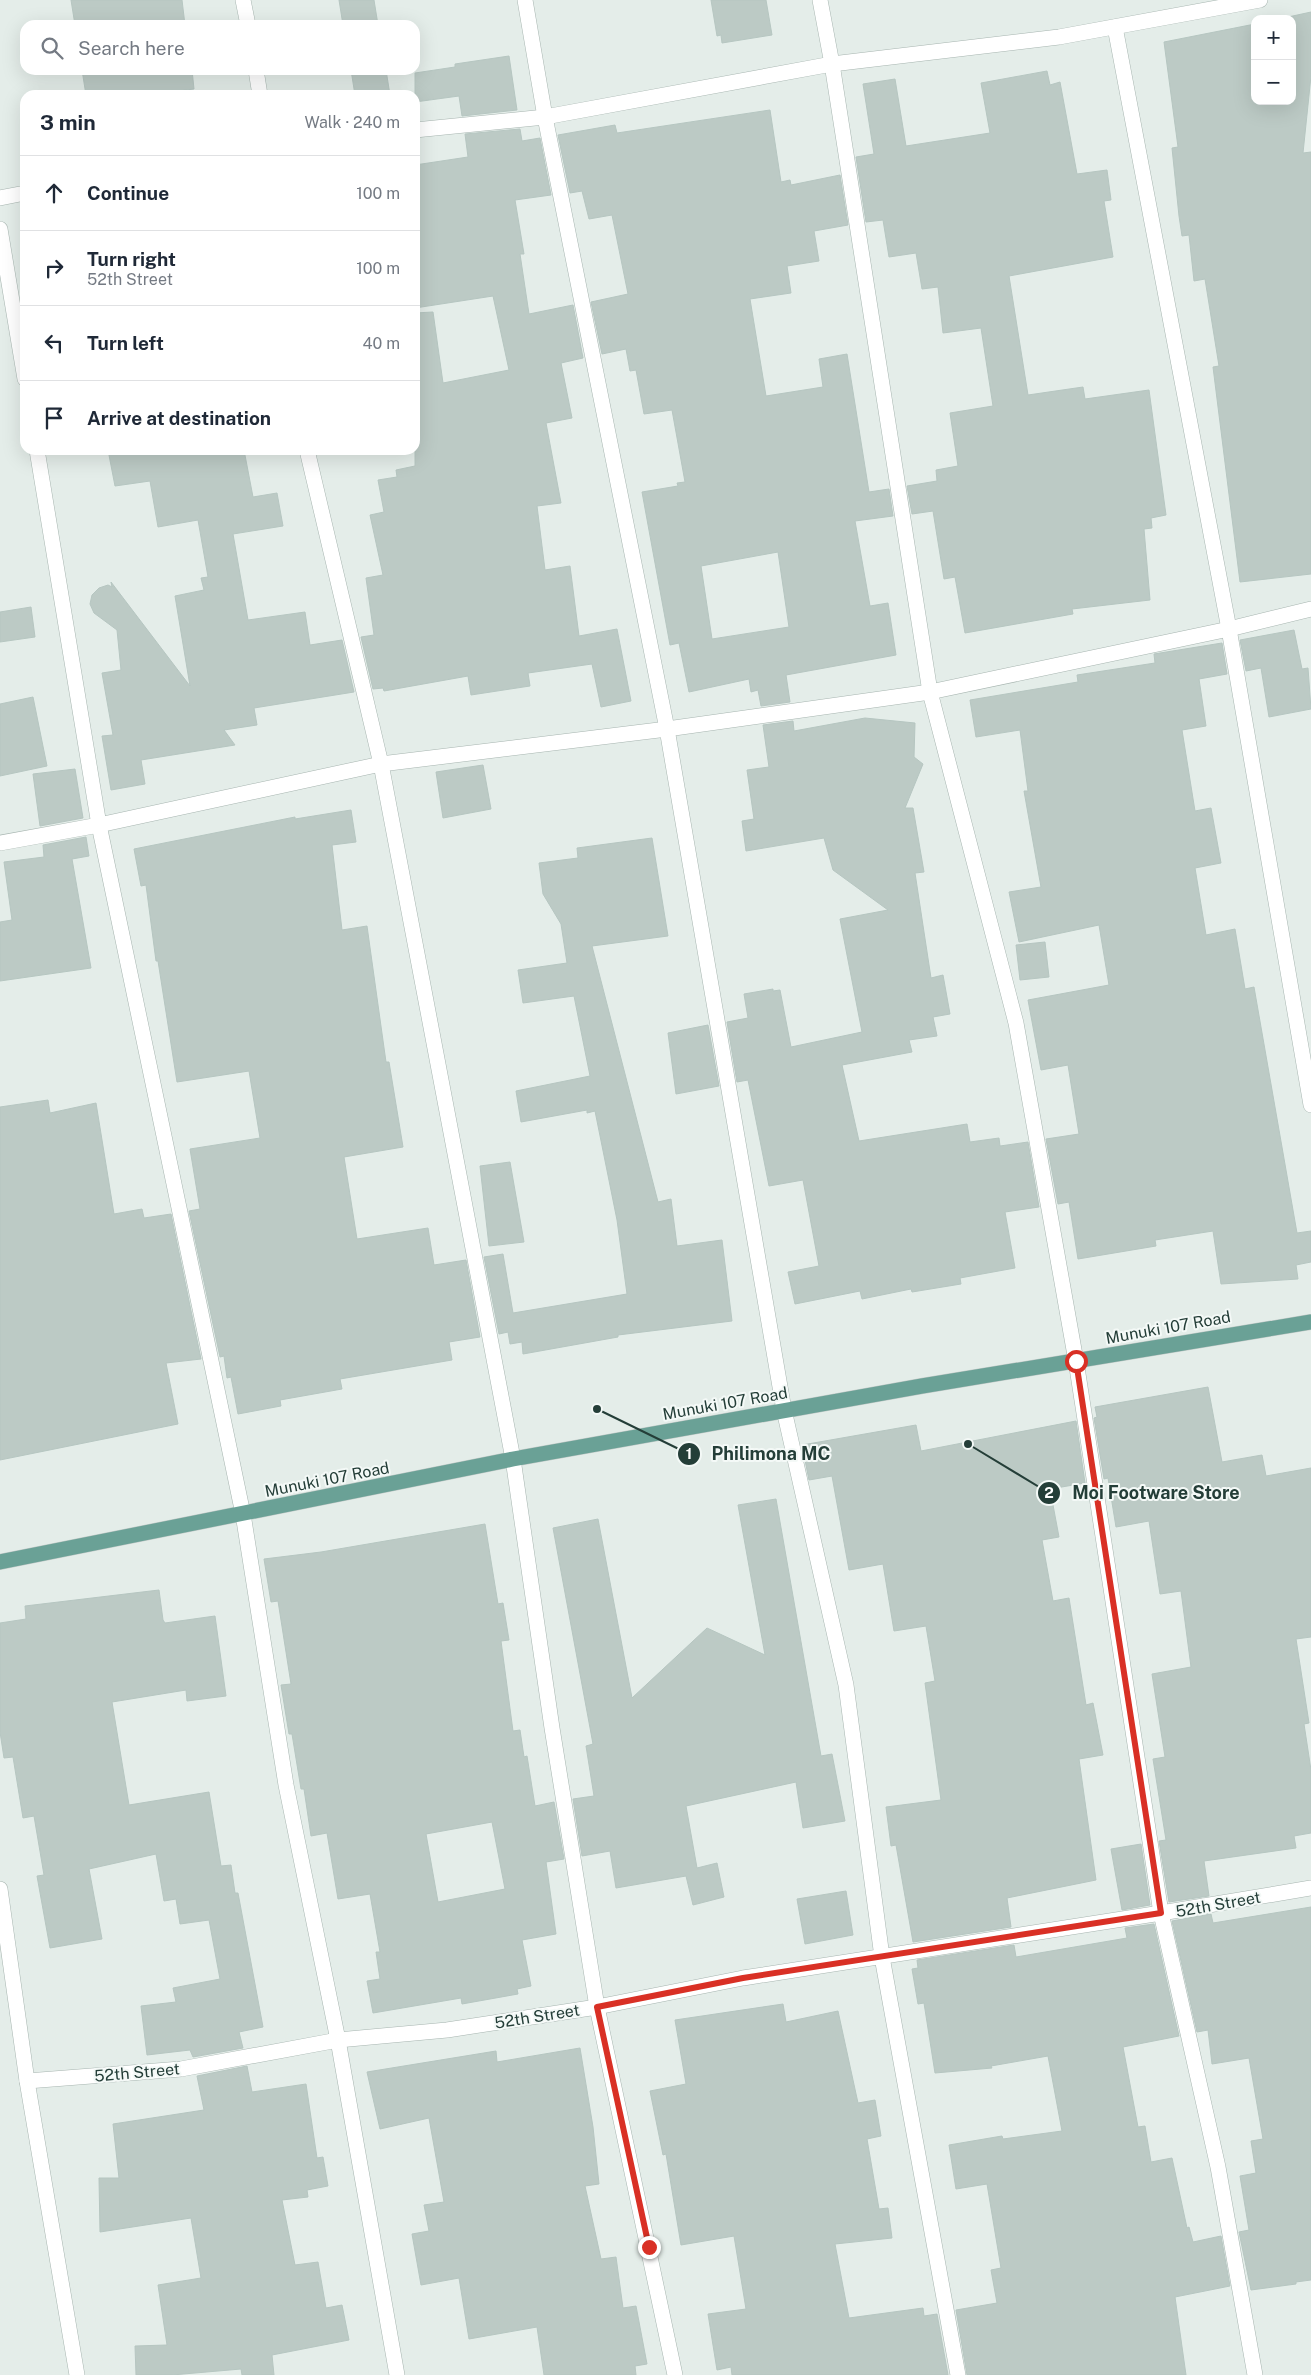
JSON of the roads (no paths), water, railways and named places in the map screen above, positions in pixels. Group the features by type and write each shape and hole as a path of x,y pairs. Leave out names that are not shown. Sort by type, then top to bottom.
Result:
{"main road":[{"name":"Munuki 107 Road","path":"0,1562 513,1460 784,1410 1311,1322"}],"street":[{"path":"244,0 247,20"},
{"path":"525,0 545,117 667,728 784,1410 846,1685 882,1957 958,2375"},
{"path":"820,0 832,64 930,692 1016,1023 1076,1361 1161,1913 1218,2167 1255,2375"},
{"path":"420,130 545,117 832,64 1059,37 1260,0"},
{"path":"1115,27 1229,629 1311,1105"},
{"path":"257,75 259,90"},
{"path":"0,198 20,194"},
{"path":"0,229 20,349"},
{"path":"38,455 99,825 243,1514 286,1786 338,2040 397,2375"},
{"path":"308,455 381,764 513,1460 552,1728 597,2007 675,2375"},
{"path":"0,843 99,825 381,764 930,692 1311,610"},
{"name":"52th Street","path":"27,2081 181,2069 338,2040 447,2030 597,2007 743,1978 1311,1888"},
{"path":"0,1889 27,2081 77,2375"}],"place":[{"name":"Philimona MC","path":"597,1409"},
{"name":"Moi Footware Store","path":"968,1444"}]}
